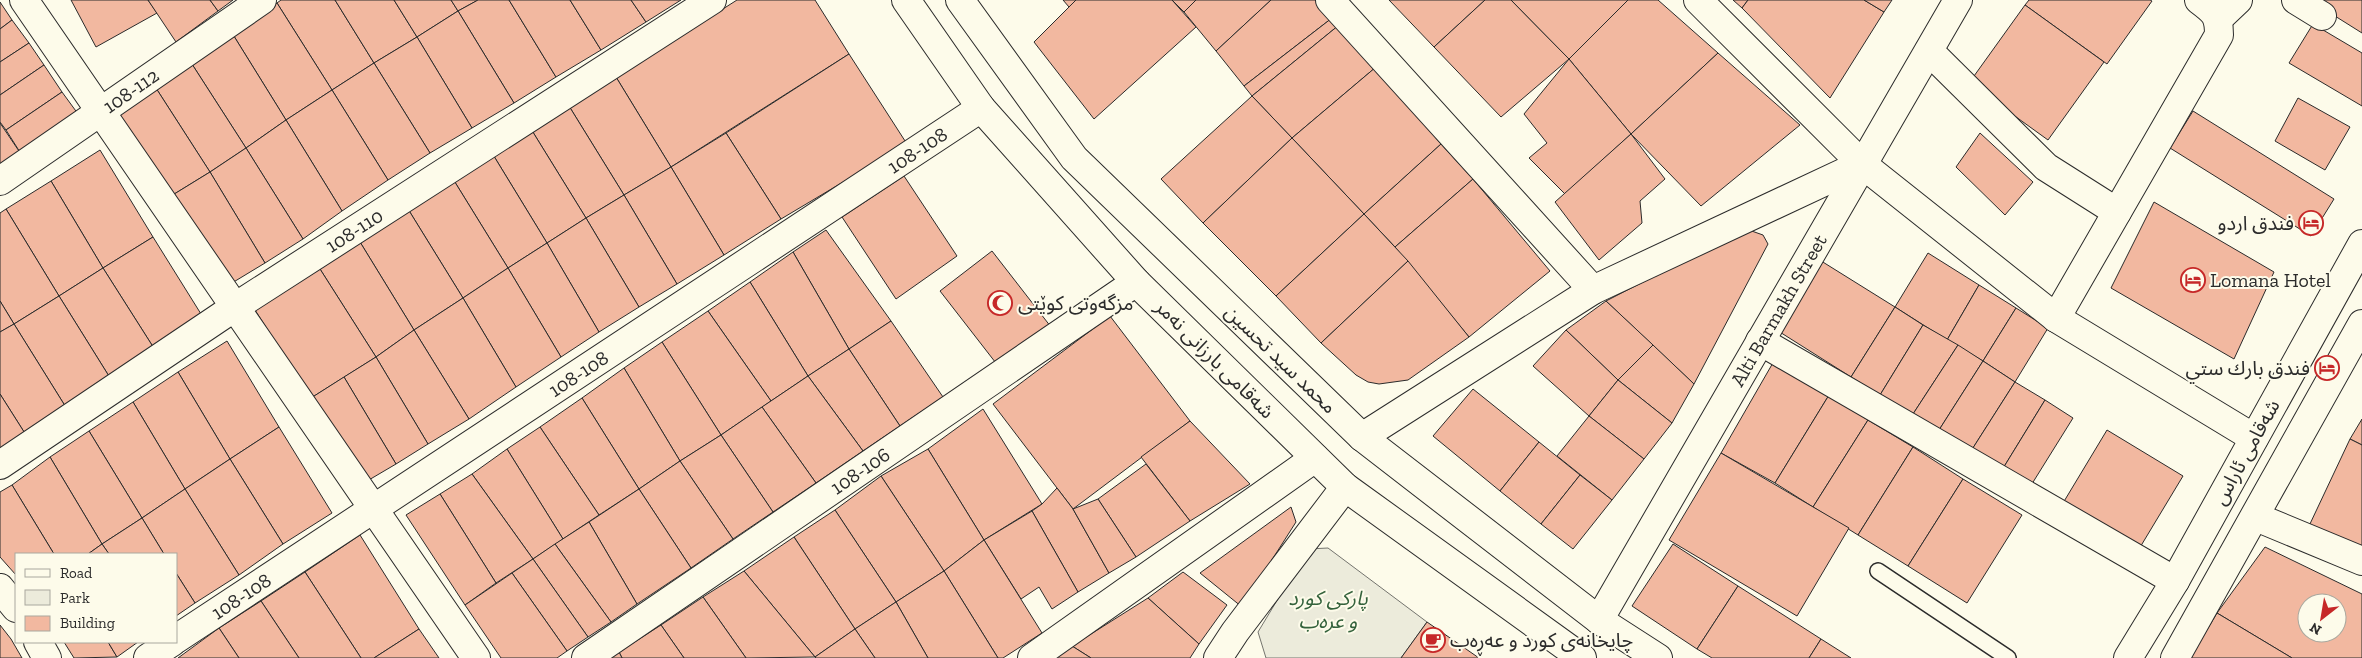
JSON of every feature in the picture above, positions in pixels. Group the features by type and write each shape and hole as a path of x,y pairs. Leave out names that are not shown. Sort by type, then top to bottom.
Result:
{"street":[{"path":"24,0 476,658"},
{"name":"108-112","path":"0,180 262,0"},
{"name":"108-110","path":"0,465 235,307 712,0"},
{"name":"شەقامی بارزانی نەمر","path":"906,0 981,108 1136,282 1315,458 1345,487 1582,658"},
{"name":"محمد سید تحسین","path":"960,0 1074,158 1362,438 1599,620 1658,658"},
{"path":"1330,0 1593,290"},
{"path":"1698,0 1862,164 2056,318 2254,438"},
{"name":"Alti Barmakh Street","path":"1599,620 1958,0"},
{"path":"2056,318 2219,35 2219,18 2211,8 2199,0"},
{"path":"2219,18 2238,0"},
{"path":"2296,0 2322,16"},
{"path":"1929,51 2046,167 2117,212"},
{"name":"108-108","path":"178,637 981,108"},
{"path":"1362,438 1593,290 1862,164"},
{"name":"شەقامی ئاراس","path":"2128,658 2175,580 2362,244"},
{"name":"108-106","path":"586,658 1136,282"},
{"name":"شەقامی ئاراس","path":"2175,658 2256,517 2362,324"},
{"path":"1760,341 2175,580"},
{"path":"1032,658 1315,458"},
{"path":"1218,658 1235,632 1345,487"},
{"path":"2256,517 2362,560"},
{"path":"0,588 15,607"},
{"path":"1235,632 1245,658"},
{"path":"39,643 47,658"},
{"path":"148,658 170,643"}],"lane":[{"path":"1878,571 2008,658"}],"green space":[{"name":"پاركی كورد و عرەب","path":"1328,548 1427,622 1401,658 1266,658 1258,632 1308,549"}],"building":[{"path":"71,0 148,0 157,13 96,47"},
{"path":"148,0 210,0 218,11 176,42"},
{"path":"210,0 233,0 218,11"},
{"path":"281,0 335,0 374,63 332,90 277,3"},
{"path":"335,0 394,0 417,37 374,63"},
{"path":"394,0 451,0 458,11 417,37"},
{"path":"451,0 478,0 458,11"},
{"path":"478,0 509,0 556,77 514,103 458,11"},
{"path":"509,0 570,0 601,50 556,77"},
{"path":"570,0 631,0 646,22 601,50"},
{"path":"631,0 681,0 646,22"},
{"path":"737,0 815,0 849,54 671,167 616,77"},
{"path":"1063,0 1076,0 1069,7"},
{"path":"1076,0 1172,0 1196,27 1094,119 1034,42"},
{"path":"1172,0 1196,0 1184,12"},
{"path":"1196,0 1271,0 1216,51 1184,12"},
{"path":"1271,0 1315,0 1332,18 1244,86 1216,51"},
{"path":"1389,0 1485,0 1434,47"},
{"path":"1485,0 1511,0 1569,59 1501,117 1434,47"},
{"path":"1511,0 1628,0 1569,59"},
{"path":"1628,0 1658,0 1718,53 1631,134 1569,59"},
{"path":"1733,0 1748,0 1742,8"},
{"path":"1748,0 1864,0 1884,12 1830,98 1742,8"},
{"path":"1864,0 1892,0 1884,12"},
{"path":"2029,0 2152,1 2107,64 2025,5"},
{"path":"2322,0 2362,0 2362,33 2319,6"},
{"path":"0,2 12,20 0,29"},
{"path":"277,3 332,90 286,120 232,33"},
{"path":"2025,5 2104,62 2048,140 1969,83"},
{"path":"458,11 514,103 472,128 417,37"},
{"path":"1332,18 1339,25 1252,96 1244,86"},
{"path":"12,20 29,43 0,62 0,29"},
{"path":"2313,24 2362,53 2362,106 2289,63"},
{"path":"1339,25 1376,67 1292,138 1252,96"},
{"path":"232,33 286,120 246,148 190,61"},
{"path":"417,37 472,128 430,153 374,63"},
{"path":"29,43 44,65 0,95 0,62"},
{"path":"1718,53 1800,125 1701,206 1631,134"},
{"path":"849,54 907,144 781,219 726,133"},
{"path":"1569,59 1631,134 1565,194 1529,158 1547,143 1524,114"},
{"path":"190,61 246,148 210,172 154,85"},
{"path":"374,63 430,153 388,180 332,90"},
{"path":"44,65 62,92 6,130 0,122 0,95"},
{"path":"1376,67 1441,144 1364,214 1292,138"},
{"path":"616,77 671,167 624,195 569,106"},
{"path":"154,85 210,172 171,196 115,110"},
{"path":"332,90 388,180 342,211 286,120"},
{"path":"62,92 81,118 23,157 6,130"},
{"path":"1252,96 1292,138 1203,223 1161,179"},
{"path":"2298,98 2350,127 2325,170 2275,141"},
{"path":"569,106 624,195 586,218 531,129"},
{"path":"2193,111 2334,199 2311,236 2170,148"},
{"path":"286,120 342,211 303,239 246,148"},
{"path":"0,123 23,157 0,172"},
{"path":"531,129 586,218 547,243 492,153"},
{"path":"726,133 781,219 724,255 671,167"},
{"path":"1980,133 2033,182 2005,215 1956,167"},
{"path":"1631,134 1665,179 1640,201 1642,223 1599,260 1555,202"},
{"path":"1292,138 1364,214 1276,296 1203,223"},
{"path":"1441,144 1473,179 1395,247 1364,214"},
{"path":"246,148 303,239 265,263 210,172"},
{"path":"100,150 153,237 103,268 51,181"},
{"path":"492,153 547,243 508,268 453,179"},
{"path":"671,167 724,255 677,284 624,195"},
{"path":"210,172 265,263 227,286 171,196"},
{"path":"904,176 957,256 896,299 842,217"},
{"path":"453,179 508,268 463,298 408,209"},
{"path":"1473,179 1550,271 1469,337 1395,247"},
{"path":"51,181 103,268 59,296 6,209"},
{"path":"624,195 677,284 639,307 586,218"},
{"name":"Lomana Hotel","path":"2154,202 2274,272 2234,359 2111,288"},
{"path":"6,209 59,296 14,324 0,301 0,213"},
{"path":"408,209 463,298 414,330 360,242"},
{"path":"1364,214 1408,261 1321,343 1276,296"},
{"path":"586,218 639,307 599,332 547,243"},
{"path":"1746,229 1763,235 1768,244 1694,384 1606,301"},
{"path":"826,230 891,321 849,349 793,252"},
{"path":"153,237 206,322 157,353 103,268"},
{"path":"360,242 414,330 376,357 320,269"},
{"path":"547,243 599,332 561,357 508,268"},
{"path":"992,251 1051,327 999,367 940,291"},
{"path":"793,252 849,349 808,376 750,282"},
{"path":"1928,253 1979,285 1947,340 1895,307"},
{"path":"1818,259 1895,307 1851,377 1775,329"},
{"path":"1408,261 1469,337 1408,380 1379,384 1368,382 1356,375 1321,343"},
{"path":"103,268 157,353 112,381 59,296"},
{"path":"508,268 561,357 516,387 463,298"},
{"path":"320,269 376,357 311,398 255,310"},
{"path":"750,282 808,376 771,401 708,311"},
{"path":"1979,285 2016,308 1983,361 1947,340"},
{"path":"59,296 112,381 67,409 14,324"},
{"path":"463,298 516,387 469,419 414,330"},
{"path":"0,301 14,324 0,332"},
{"path":"1606,301 1653,345 1618,380 1566,330"},
{"path":"1895,307 1923,325 1880,395 1851,377"},
{"path":"2016,308 2048,328 2015,382 1983,361"},
{"path":"708,311 771,401 721,435 662,342"},
{"path":"1110,316 1190,421 1073,509 993,404"},
{"path":"891,321 943,397 900,426 849,349"},
{"path":"14,324 67,409 26,435 0,394 0,332"},
{"path":"1923,325 1958,345 1913,414 1880,395"},
{"path":"414,330 469,419 428,444 376,357"},
{"path":"1566,330 1618,380 1589,416 1533,366"},
{"path":"227,341 279,427 230,459 178,372"},
{"path":"662,342 721,435 680,461 624,368"},
{"path":"1653,345 1694,384 1672,423 1618,380"},
{"path":"1958,345 1983,361 1939,430 1913,414"},
{"path":"849,349 900,426 863,451 808,376"},
{"path":"376,357 428,444 396,464 344,377"},
{"path":"1774,361 1829,395 1775,483 1721,453"},
{"path":"1983,361 2015,382 1971,451 1939,430"},
{"path":"624,368 680,461 639,489 582,398"},
{"path":"178,372 230,459 185,489 133,402"},
{"path":"808,376 863,451 816,483 762,407"},
{"path":"344,377 396,464 362,484 311,398"},
{"path":"1618,380 1672,423 1644,459 1589,416"},
{"path":"2015,382 2045,400 2002,470 1971,451"},
{"path":"1473,389 1539,442 1500,491 1433,436"},
{"path":"0,394 26,435 0,451"},
{"path":"1829,395 1868,420 1813,507 1775,483"},
{"path":"582,398 639,489 599,515 540,427"},
{"path":"2045,400 2073,418 2030,487 2002,470"},
{"path":"133,402 185,489 142,518 89,431"},
{"path":"762,407 816,483 773,512 721,435"},
{"path":"983,409 1042,504 984,540 928,449"},
{"path":"1589,416 1644,459 1612,500 1557,456"},
{"path":"2362,419 2362,445 2350,439"},
{"path":"1868,420 1913,447 1858,535 1813,507"},
{"path":"1190,421 1250,484 1190,521 1141,457"},
{"path":"279,427 332,513 283,544 230,459"},
{"path":"540,427 599,515 563,539 507,449"},
{"path":"2107,430 2183,476 2136,554 2060,508"},
{"path":"89,431 142,518 102,544 50,457"},
{"path":"721,435 773,512 733,539 680,461"},
{"path":"2350,439 2362,445 2362,555 2309,526"},
{"path":"1539,442 1580,475 1541,524 1500,491"},
{"path":"1913,447 1963,479 1908,566 1858,535"},
{"path":"507,449 563,539 533,559 472,474"},
{"path":"928,449 984,540 944,571 881,476"},
{"path":"1721,453 1849,528 1797,616 1669,540"},
{"path":"50,457 102,544 89,553 53,553 12,485"},
{"path":"230,459 283,544 239,575 185,489"},
{"path":"680,461 733,539 691,568 639,489"},
{"path":"1146,464 1190,521 1136,557 1098,499"},
{"path":"472,474 533,559 496,583 440,494"},
{"path":"1580,475 1612,500 1573,549 1541,524"},
{"path":"881,476 944,571 896,602 835,510"},
{"path":"1963,479 2022,515 1967,603 1908,566"},
{"path":"12,485 53,553 15,553 15,574 0,557 0,492"},
{"path":"1057,488 1073,509 1109,573 1078,592 1032,511 1042,504"},
{"path":"185,489 239,575 195,603 178,576 178,553 163,553 142,518"},
{"path":"639,489 691,568 637,604 589,522"},
{"path":"440,494 496,583 465,605 406,515"},
{"path":"1098,499 1136,557 1109,573 1073,509"},
{"path":"1291,507 1296,522 1242,607 1200,573"},
{"path":"835,510 896,602 855,629 794,537"},
{"path":"1032,511 1078,592 1052,609 1039,587 1021,599 984,540"},
{"path":"142,518 163,553 108,553 102,544"},
{"path":"589,522 637,604 611,622 555,544"},
{"path":"360,535 419,629 374,658 361,658 305,572"},
{"path":"794,537 855,629 815,657 744,571"},
{"path":"984,540 1042,633 1003,658 998,658 944,571"},
{"path":"102,544 108,553 89,553"},
{"path":"555,544 611,622 588,637 533,559"},
{"path":"1673,544 1738,586 1697,649 1632,606"},
{"path":"2265,547 2362,594 2362,658 2292,658 2217,613"},
{"path":"533,559 588,637 567,651 512,573"},
{"path":"744,571 815,657 746,658 703,597"},
{"path":"944,571 998,658 928,658 896,602"},
{"path":"305,572 361,658 299,658 261,601"},
{"path":"1183,572 1227,605 1199,644 1148,598"},
{"path":"512,573 567,651 557,658 501,658 465,605"},
{"path":"178,576 195,603 178,615"},
{"path":"1738,586 1821,639 1809,658 1712,658 1697,649"},
{"path":"703,597 746,658 684,658 661,625"},
{"path":"1148,598 1199,644 1190,658 1091,658 1072,646"},
{"path":"261,601 299,658 239,658 219,628"},
{"path":"896,602 928,658 875,658 855,629"},
{"path":"2217,613 2292,658 2190,658"},
{"name":"چایخانەی کورد و عەڕەب","path":"1427,622 1479,658 1401,658"},
{"path":"0,625 11,639 22,658 0,658"},
{"path":"661,625 684,658 622,658 619,652"},
{"path":"219,628 239,658 178,658"},
{"path":"419,629 439,658 374,658"},
{"path":"855,629 875,658 815,657"},
{"path":"1821,639 1851,658 1809,658"},
{"path":"65,643 109,643 117,657 74,658"},
{"path":"109,643 137,643 117,657"},
{"path":"1072,646 1091,658 1055,658"},
{"path":"619,652 622,658 609,658"}],"place":[{"name":"فندق اردو","path":"2311,223"},
{"name":"Lomana Hotel","path":"2193,280"},
{"name":"مزگەوتی کوێتی","path":"1000,303"},
{"name":"فندق بارك ستي","path":"2327,368"},
{"name":"چایخانەی کورد و عەڕەب","path":"1433,640"}]}
